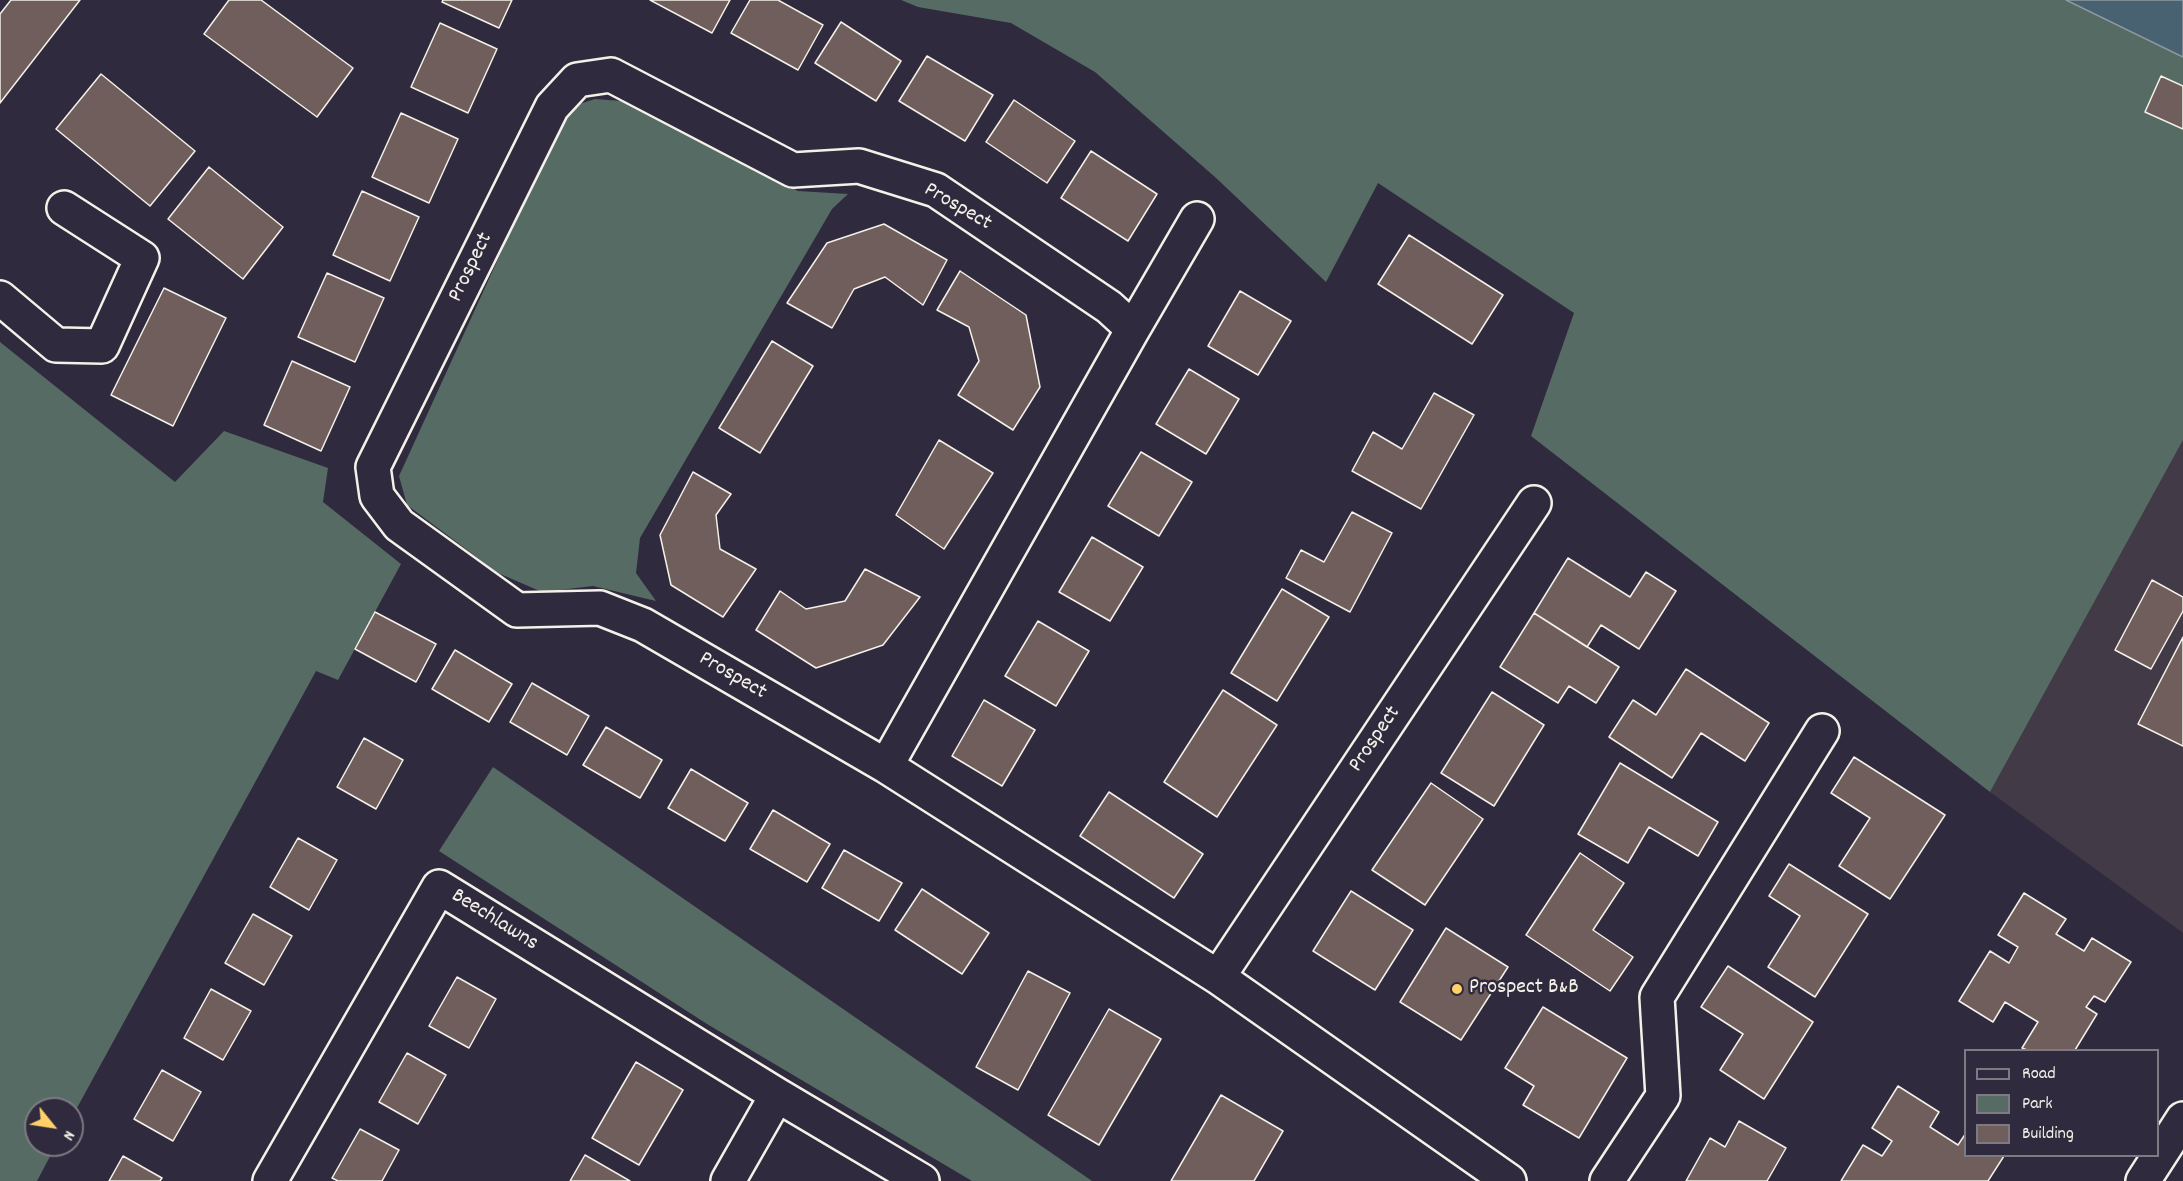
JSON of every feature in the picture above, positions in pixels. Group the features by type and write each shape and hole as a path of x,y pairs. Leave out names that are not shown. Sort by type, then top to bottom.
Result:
{"street":[{"name":"Prospect","path":"1133,329 1109,307 936,190 859,166 793,170 611,75 577,80 552,106 373,467 377,496 399,525 517,610 600,608 643,625 886,766 1218,977 1509,1181"},
{"path":"0,298 56,345 102,346 142,258 64,208"},
{"path":"886,766 1197,219"},
{"name":"Prospect","path":"1218,977 1534,503"},
{"path":"1607,1181 1664,1096 1657,997 1822,731"},
{"name":"Beechlawns","path":"270,1181 439,887 777,1095 922,1181"},
{"path":"728,1181 777,1095"},
{"path":"2159,1156 2183,1119"},
{"path":"2143,1181 2158,1157"}],"shaded area":[{"path":"2183,440 2183,933 1990,792"}],"green space":[{"path":"901,0 2069,0 2183,56 2183,440 1990,792 1531,436 1574,313 1378,183 1326,282 1215,177 1095,72 1011,23 918,7"},
{"path":"595,99 622,101 798,191 848,194 832,209 640,538 636,573 656,601 593,586 542,592 498,573 407,505 399,476 567,108"},
{"path":"0,342 175,482 224,431 328,468 323,502 401,564 338,680 316,671 83,1097 24,1097 24,1157 50,1157 37,1181 0,1181"},
{"path":"493,767 1092,1181 972,1181 707,1024 439,851"}],"water":[{"path":"2066,0 2183,0 2183,57"}],"building":[{"path":"11,0 80,0 0,103 0,14"},
{"path":"229,0 261,0 353,68 317,117 204,34"},
{"path":"443,0 512,0 499,28 442,2"},
{"path":"650,0 730,0 712,33"},
{"path":"750,0 778,0 823,25 798,70 731,33"},
{"path":"841,22 901,61 876,101 815,63"},
{"path":"440,23 497,49 468,113 411,87"},
{"path":"927,56 993,95 965,141 899,101"},
{"path":"101,74 195,151 150,206 56,129"},
{"path":"2161,76 2183,86 2183,129 2145,112"},
{"path":"1014,100 1075,141 1047,183 986,142"},
{"path":"401,113 458,139 429,203 372,177"},
{"path":"1091,151 1157,194 1128,241 1061,198"},
{"path":"209,167 283,227 243,279 168,219"},
{"path":"362,191 419,217 390,281 333,255"},
{"path":"884,224 947,260 923,305 885,277 854,289 832,328 787,303 827,243"},
{"path":"1409,235 1503,295 1472,344 1378,284"},
{"path":"960,271 1026,315 1040,387 1013,430 958,395 979,361 969,327 937,310"},
{"path":"327,273 384,298 355,362 298,337"},
{"path":"164,288 226,318 173,426 111,395"},
{"path":"1240,291 1291,321 1258,375 1208,346"},
{"path":"772,341 813,366 760,453 719,428"},
{"path":"292,361 350,387 321,451 264,425"},
{"path":"1189,369 1239,399 1206,454 1156,424"},
{"path":"1434,393 1474,415 1421,509 1352,471 1373,432 1402,449"},
{"path":"939,440 993,473 944,549 896,515"},
{"path":"1141,452 1192,482 1159,536 1108,506"},
{"path":"693,472 731,494 716,515 720,549 756,569 723,617 671,585 660,535"},
{"path":"1352,512 1392,533 1350,612 1286,578 1301,550 1324,562"},
{"path":"1092,537 1143,567 1110,621 1059,592"},
{"path":"1568,558 1630,597 1646,572 1676,591 1639,649 1601,625 1587,647 1534,613"},
{"path":"865,569 920,597 883,645 816,668 756,630 780,591 806,609 845,601"},
{"path":"2152,580 2183,597 2183,611 2151,669 2115,650"},
{"path":"1282,589 1329,617 1277,701 1231,673"},
{"path":"375,612 436,644 416,682 355,649"},
{"path":"1534,613 1619,667 1596,703 1569,686 1558,703 1500,667"},
{"path":"1038,621 1089,651 1056,706 1005,676"},
{"path":"2183,637 2183,746 2138,724"},
{"path":"455,650 512,684 489,722 432,689"},
{"path":"1686,669 1769,723 1745,761 1701,733 1672,778 1609,737 1633,700 1656,715"},
{"path":"532,683 589,716 567,755 510,722"},
{"path":"1223,690 1277,725 1217,817 1164,782"},
{"path":"1492,692 1544,725 1494,806 1441,773"},
{"path":"984,700 1035,730 1002,786 952,756"},
{"path":"606,727 662,760 640,798 583,765"},
{"path":"364,738 403,760 376,809 337,787"},
{"path":"1854,757 1945,815 1890,899 1839,866 1870,818 1831,793"},
{"path":"1620,763 1718,822 1698,856 1649,827 1628,863 1578,834"},
{"path":"691,769 748,803 725,841 668,808"},
{"path":"1431,783 1483,819 1425,905 1372,870"},
{"path":"1109,792 1203,854 1174,898 1080,836"},
{"path":"773,810 830,844 807,882 750,849"},
{"path":"298,838 337,860 309,910 270,887"},
{"path":"844,850 902,883 879,921 822,888"},
{"path":"1580,853 1624,883 1593,930 1633,957 1610,991 1526,935"},
{"path":"1789,864 1868,914 1815,997 1768,967 1800,916 1769,896"},
{"path":"922,889 989,933 962,974 895,930"},
{"path":"1351,891 1413,930 1375,990 1313,951"},
{"path":"2024,893 2066,919 2056,934 2084,951 2092,938 2131,962 2105,1002 2094,996 2086,1007 2097,1014 2076,1049 2022,1048 2038,1022 2005,1002 1993,1022 1959,1001 1990,951 2009,963 2018,947 1998,935"},
{"path":"253,914 292,936 264,985 225,963"},
{"path":"1446,928 1508,967 1461,1040 1400,1002"},
{"path":"1728,966 1813,1022 1764,1099 1720,1070 1743,1034 1701,1007"},
{"path":"1028,971 1070,993 1018,1090 976,1067"},
{"path":"457,977 496,999 469,1048 429,1026"},
{"path":"211,989 251,1011 223,1060 184,1038"},
{"path":"1543,1007 1627,1058 1579,1138 1523,1105 1534,1086 1505,1068"},
{"path":"1109,1009 1161,1039 1099,1145 1048,1115"},
{"path":"407,1053 446,1075 418,1124 379,1102"},
{"path":"636,1062 683,1090 639,1165 592,1138"},
{"path":"162,1070 201,1092 173,1141 134,1119"},
{"path":"1898,1086 1939,1112 1930,1127 1958,1145 1964,1136 1964,1157 2003,1157 1988,1181 1841,1181 1863,1145 1882,1156 1892,1141 1872,1128"},
{"path":"1221,1095 1283,1131 1254,1181 1171,1181"},
{"path":"1739,1121 1786,1148 1767,1181 1686,1181 1710,1138 1725,1147"},
{"path":"360,1129 399,1150 382,1181 338,1181 332,1178"},
{"path":"585,1155 630,1181 570,1181"},
{"path":"123,1156 162,1178 160,1181 109,1181"}],"place":[{"name":"Prospect B&B","path":"1457,989"}]}
